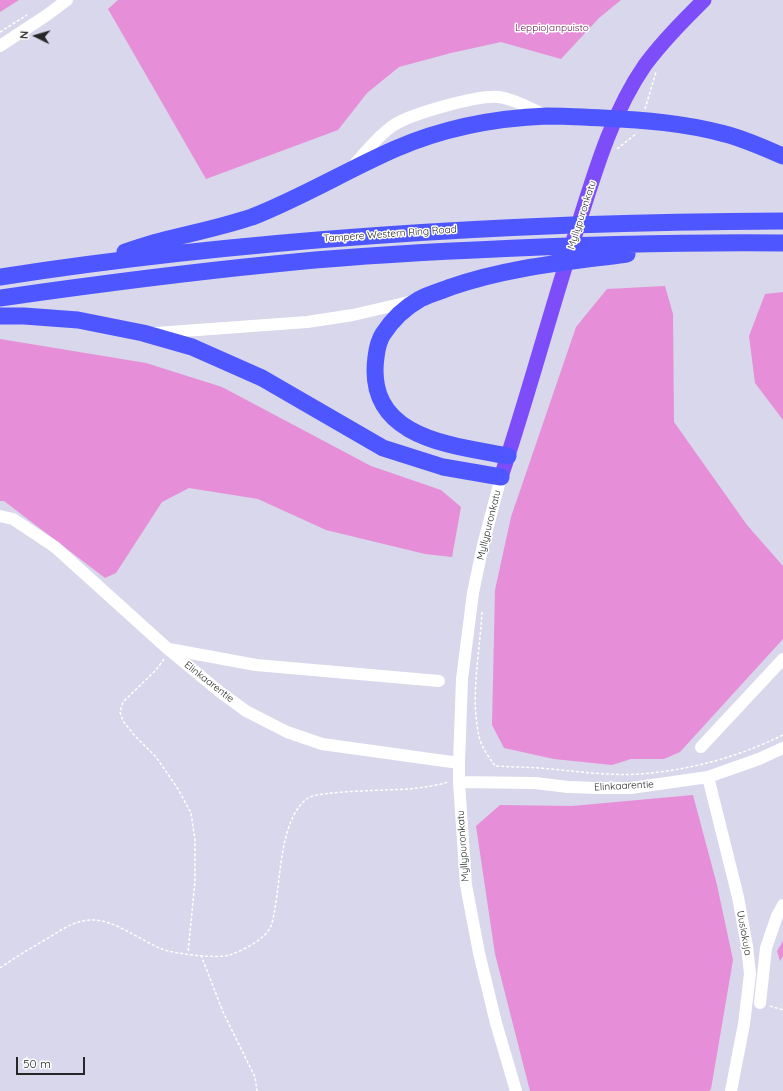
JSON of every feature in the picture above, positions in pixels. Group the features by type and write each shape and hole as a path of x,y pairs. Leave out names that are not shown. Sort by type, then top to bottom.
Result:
{"highway":[{"path":"84,264 161,241 209,230 252,216 299,196 396,148 438,133 508,119 548,116 642,120 692,127 726,134 783,156"},
{"name":"Tampere Western Ring Road","path":"0,277 84,264 275,243 414,232 551,225 783,221"},
{"path":"508,456 444,444 423,437 394,419 378,391 375,377 375,366 377,349 382,335 401,313 419,300 474,279 503,272 700,242"},
{"name":"Tampere Western Ring Road","path":"0,298 127,280 276,264 415,253 550,246 700,242 783,243"},
{"path":"0,316 24,316 78,320 143,333 192,347 262,378 383,448 443,467 501,477"}],"main road":[{"name":"Myllypuronkatu","path":"501,477 590,187 616,119 628,94 645,66 666,37 704,0"}],"street":[{"path":"0,46 47,16 67,0"},
{"path":"348,172 378,137 392,126 410,117 446,106 478,99 499,97 516,102 548,116"},
{"path":"143,333 307,322 353,315 419,300"},
{"name":"Myllypuronkatu","path":"501,477 483,545 473,593 462,679 459,782 467,892 479,953 496,1024 516,1091"},
{"name":"Elinkaarentie","path":"0,516 13,519 55,547 169,650 204,680 246,711 287,732 322,744 459,763"},
{"path":"169,650 256,665 439,681"},
{"path":"701,748 783,659"},
{"name":"Elinkaarentie","path":"459,782 535,783 568,787 631,788 708,776 740,766 783,748"},
{"name":"Uusiokuja","path":"708,776 738,897 748,946 750,974 744,1024 731,1091"},
{"path":"760,1003 766,948 777,916 783,905"}],"path":[{"path":"0,32 26,15"},
{"path":"615,150 641,129 642,120 656,69"},
{"path":"482,606 475,712 479,737 484,749 495,766 608,775 663,772 693,767 724,759 756,747 783,734"},
{"path":"169,650 156,670 123,702 120,712 123,721 135,736 156,757 178,789 191,813 195,840 195,881 188,953"},
{"path":"0,968 74,923 93,920 111,924 162,949 213,957 229,955 257,943 271,927 278,891 284,844 289,826 298,809 309,797 328,794 409,789 436,786 448,782 459,782"},
{"path":"201,955 223,1012 255,1077 257,1091"}],"green space":[{"path":"0,0 19,0 0,12"},
{"name":"Leppiojanpuisto","path":"118,0 621,0 599,18 561,59 501,42 451,53 399,67 367,93 338,130 206,179 108,9"},
{"path":"665,286 673,314 674,422 747,525 783,566 783,639 680,752 664,759 631,759 612,765 554,759 504,748 492,725 495,590 511,517 576,327 607,289"},
{"path":"783,292 783,420 755,383 749,336 765,294"},
{"path":"0,339 146,363 222,387 371,466 441,490 461,507 452,557 425,554 326,530 258,499 189,488 162,502 116,573 105,578 4,501 0,501"},
{"path":"693,795 717,885 733,960 711,1089 709,1091 530,1091 495,954 476,826 500,805 572,806"},
{"path":"783,941 783,956 780,961 777,951"}]}
